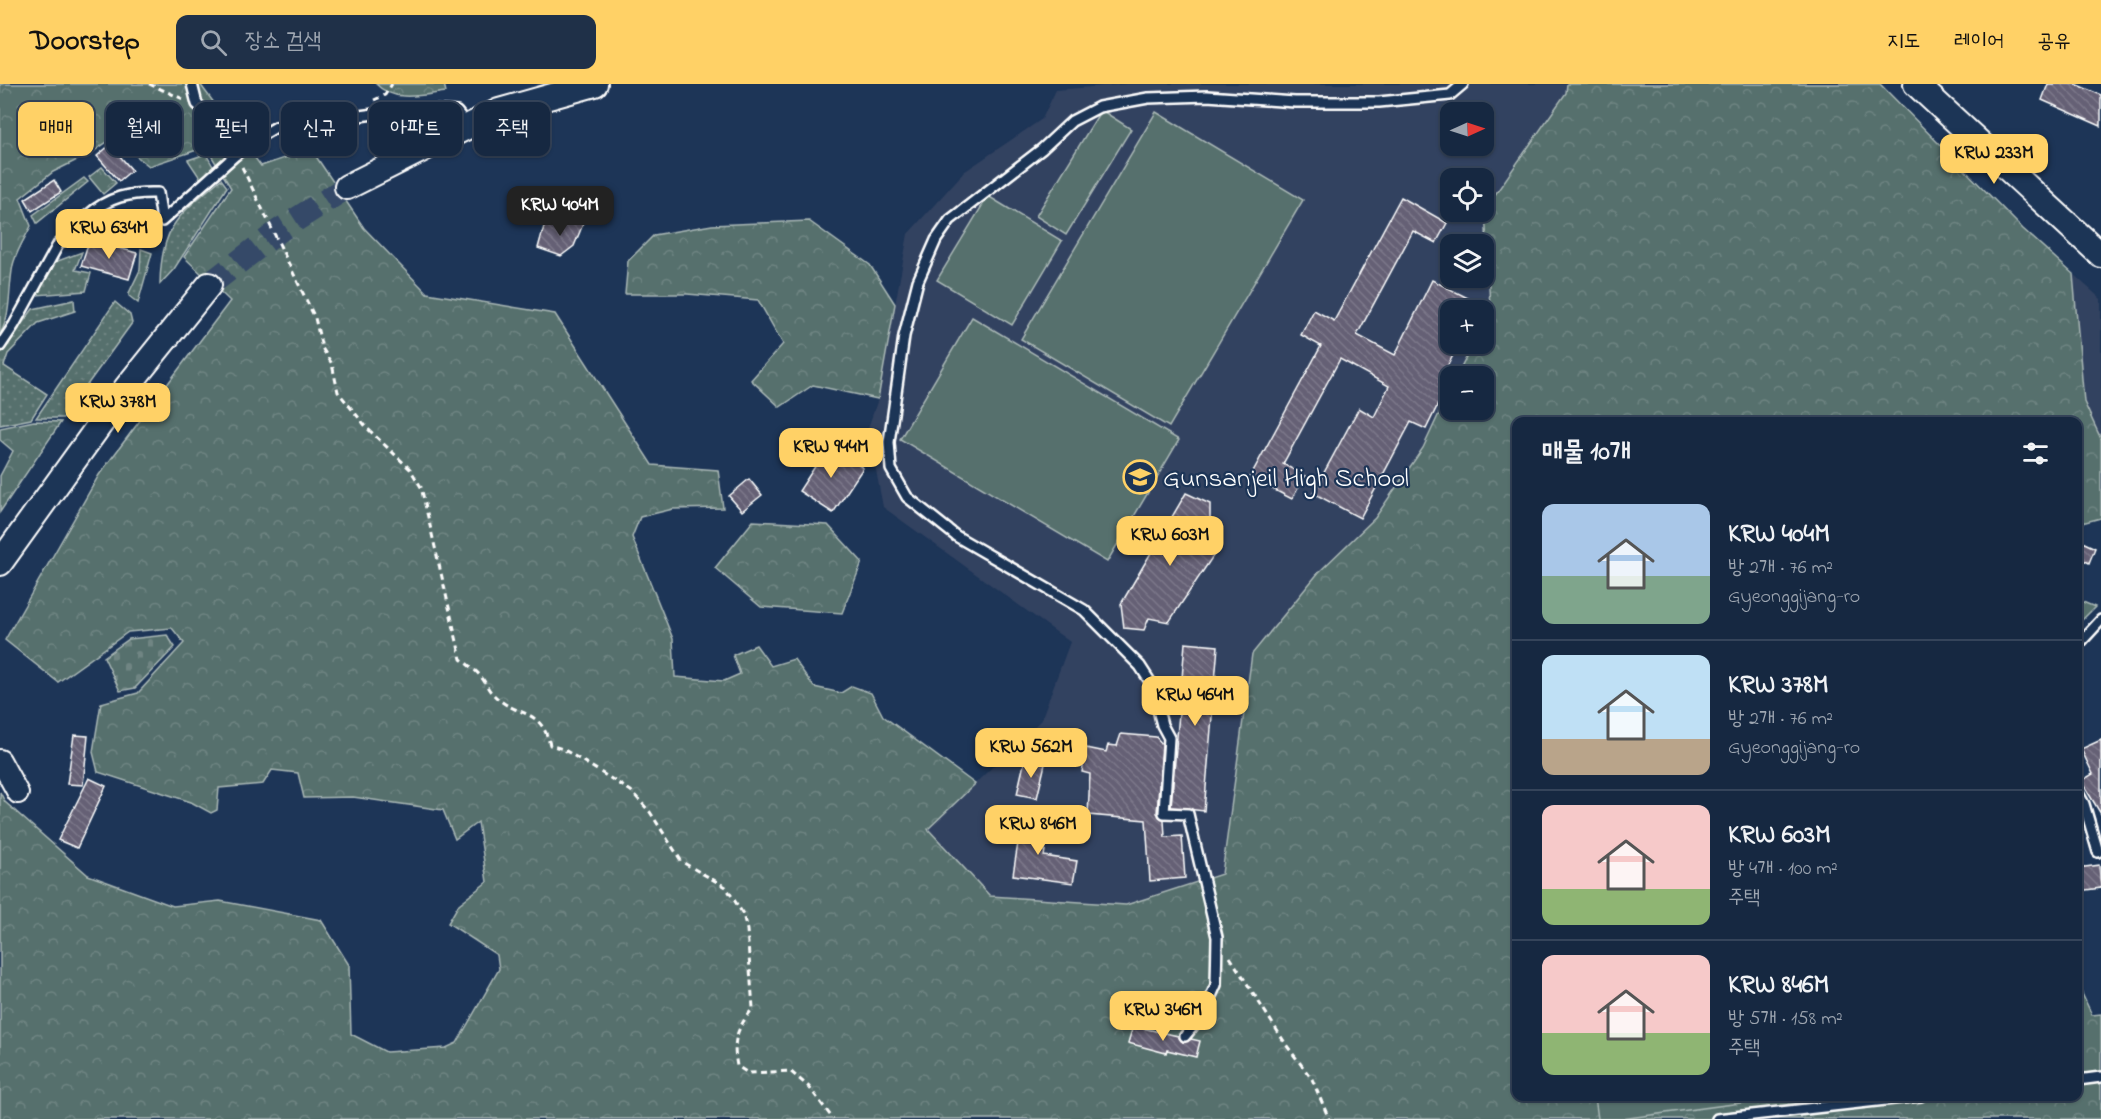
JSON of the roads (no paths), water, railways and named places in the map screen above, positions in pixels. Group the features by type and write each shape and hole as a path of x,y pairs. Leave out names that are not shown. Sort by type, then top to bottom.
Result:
{"street":[{"path":"347,187 499,111 595,84"},
{"path":"1916,84 2101,255"},
{"path":"0,563 127,387 208,285"},
{"path":"0,760 18,793"}],"lane":[{"path":"192,84 196,102"},
{"path":"1185,1036 1203,1014 1216,984 1217,937 1188,814 1164,813 1169,738 1162,725 1151,683 1140,666 1083,610 956,536 907,496 891,469 890,430 904,336 918,281 936,240 950,220 1033,156 1072,121 1100,107 1148,98 1207,96 1295,102 1379,102 1450,95 1463,84"},
{"path":"269,131 276,127 363,113 435,108 458,112 468,126"},
{"path":"0,346 15,325 47,260 59,243 72,234 87,216 132,192 158,193 162,221 235,156"},
{"path":"2082,641 2101,620"},
{"path":"2082,800 2098,852"},
{"path":"2082,1079 2101,1077"},
{"path":"1717,1119 1877,1101"}],"tunnel":[{"path":"209,285 280,230 347,187"}],"place":[{"name":"Gunsanjeil High School","path":"1140,477"}]}
